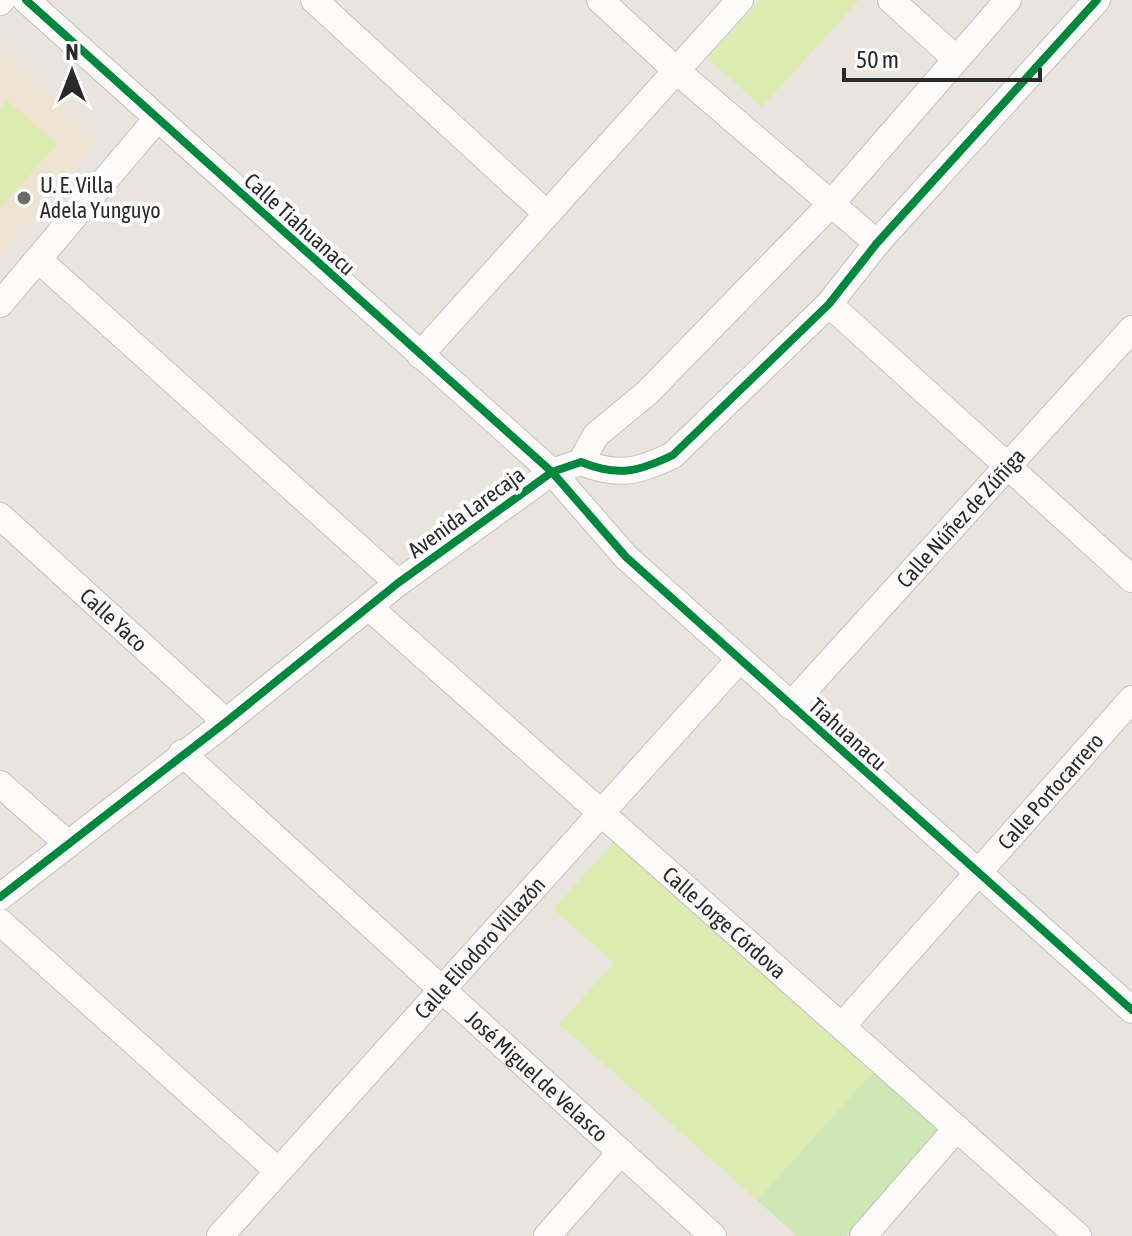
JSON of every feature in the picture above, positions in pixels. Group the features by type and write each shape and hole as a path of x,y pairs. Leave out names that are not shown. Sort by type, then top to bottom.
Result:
{"street":[{"name":"Calle Tiahuanacu","path":"26,0 156,120 552,472"},
{"path":"314,0 547,214"},
{"path":"600,0 678,72 877,243"},
{"path":"420,355 740,0"},
{"path":"891,0 955,58"},
{"path":"1008,0 830,205 647,393 596,435 581,462 608,473 647,468 673,455 829,304 877,243 1097,0"},
{"path":"0,304 156,120"},
{"path":"39,260 398,583"},
{"path":"829,304 1132,579"},
{"name":"Calle Núñez de Zúñiga","path":"790,706 1132,329"},
{"name":"Avenida Larecaja","path":"0,897 182,753 226,722 398,583 552,472 581,462"},
{"name":"Tiahuanacu","path":"552,472 626,557 1132,1010"},
{"name":"Calle Yaco","path":"0,516 226,722"},
{"name":"Calle Jorge Córdova","path":"370,608 1078,1236"},
{"name":"Calle Eliodoro Villazón","path":"220,1236 739,660"},
{"name":"Calle Portocarrero","path":"842,1026 1132,699"},
{"name":"José Miguel de Velasco","path":"182,753 713,1236"},
{"path":"0,784 67,843"},
{"path":"0,922 277,1170"},
{"path":"863,1236 957,1128"},
{"path":"547,1236 621,1152"}],"shaded area":[{"name":"U. E. Villa Adela Yunguyo","path":"0,46 96,141 0,255"}],"green space":[{"path":"760,0 859,0 762,107 707,58"},
{"path":"7,100 57,144 0,208 0,109"},
{"path":"631,823 889,1054 757,1200 559,1024 614,963 553,909"},
{"path":"889,1054 956,1114 846,1236 797,1236 757,1200"}],"cycle path":[{"path":"26,0 552,472 626,557 1132,1010"},
{"path":"0,897 226,722 398,583 552,472 581,462 606,470 638,469 673,455 829,304 877,243 1097,0"}],"place":[{"name":"U. E. Villa Adela Yunguyo","path":"24,198"}]}
